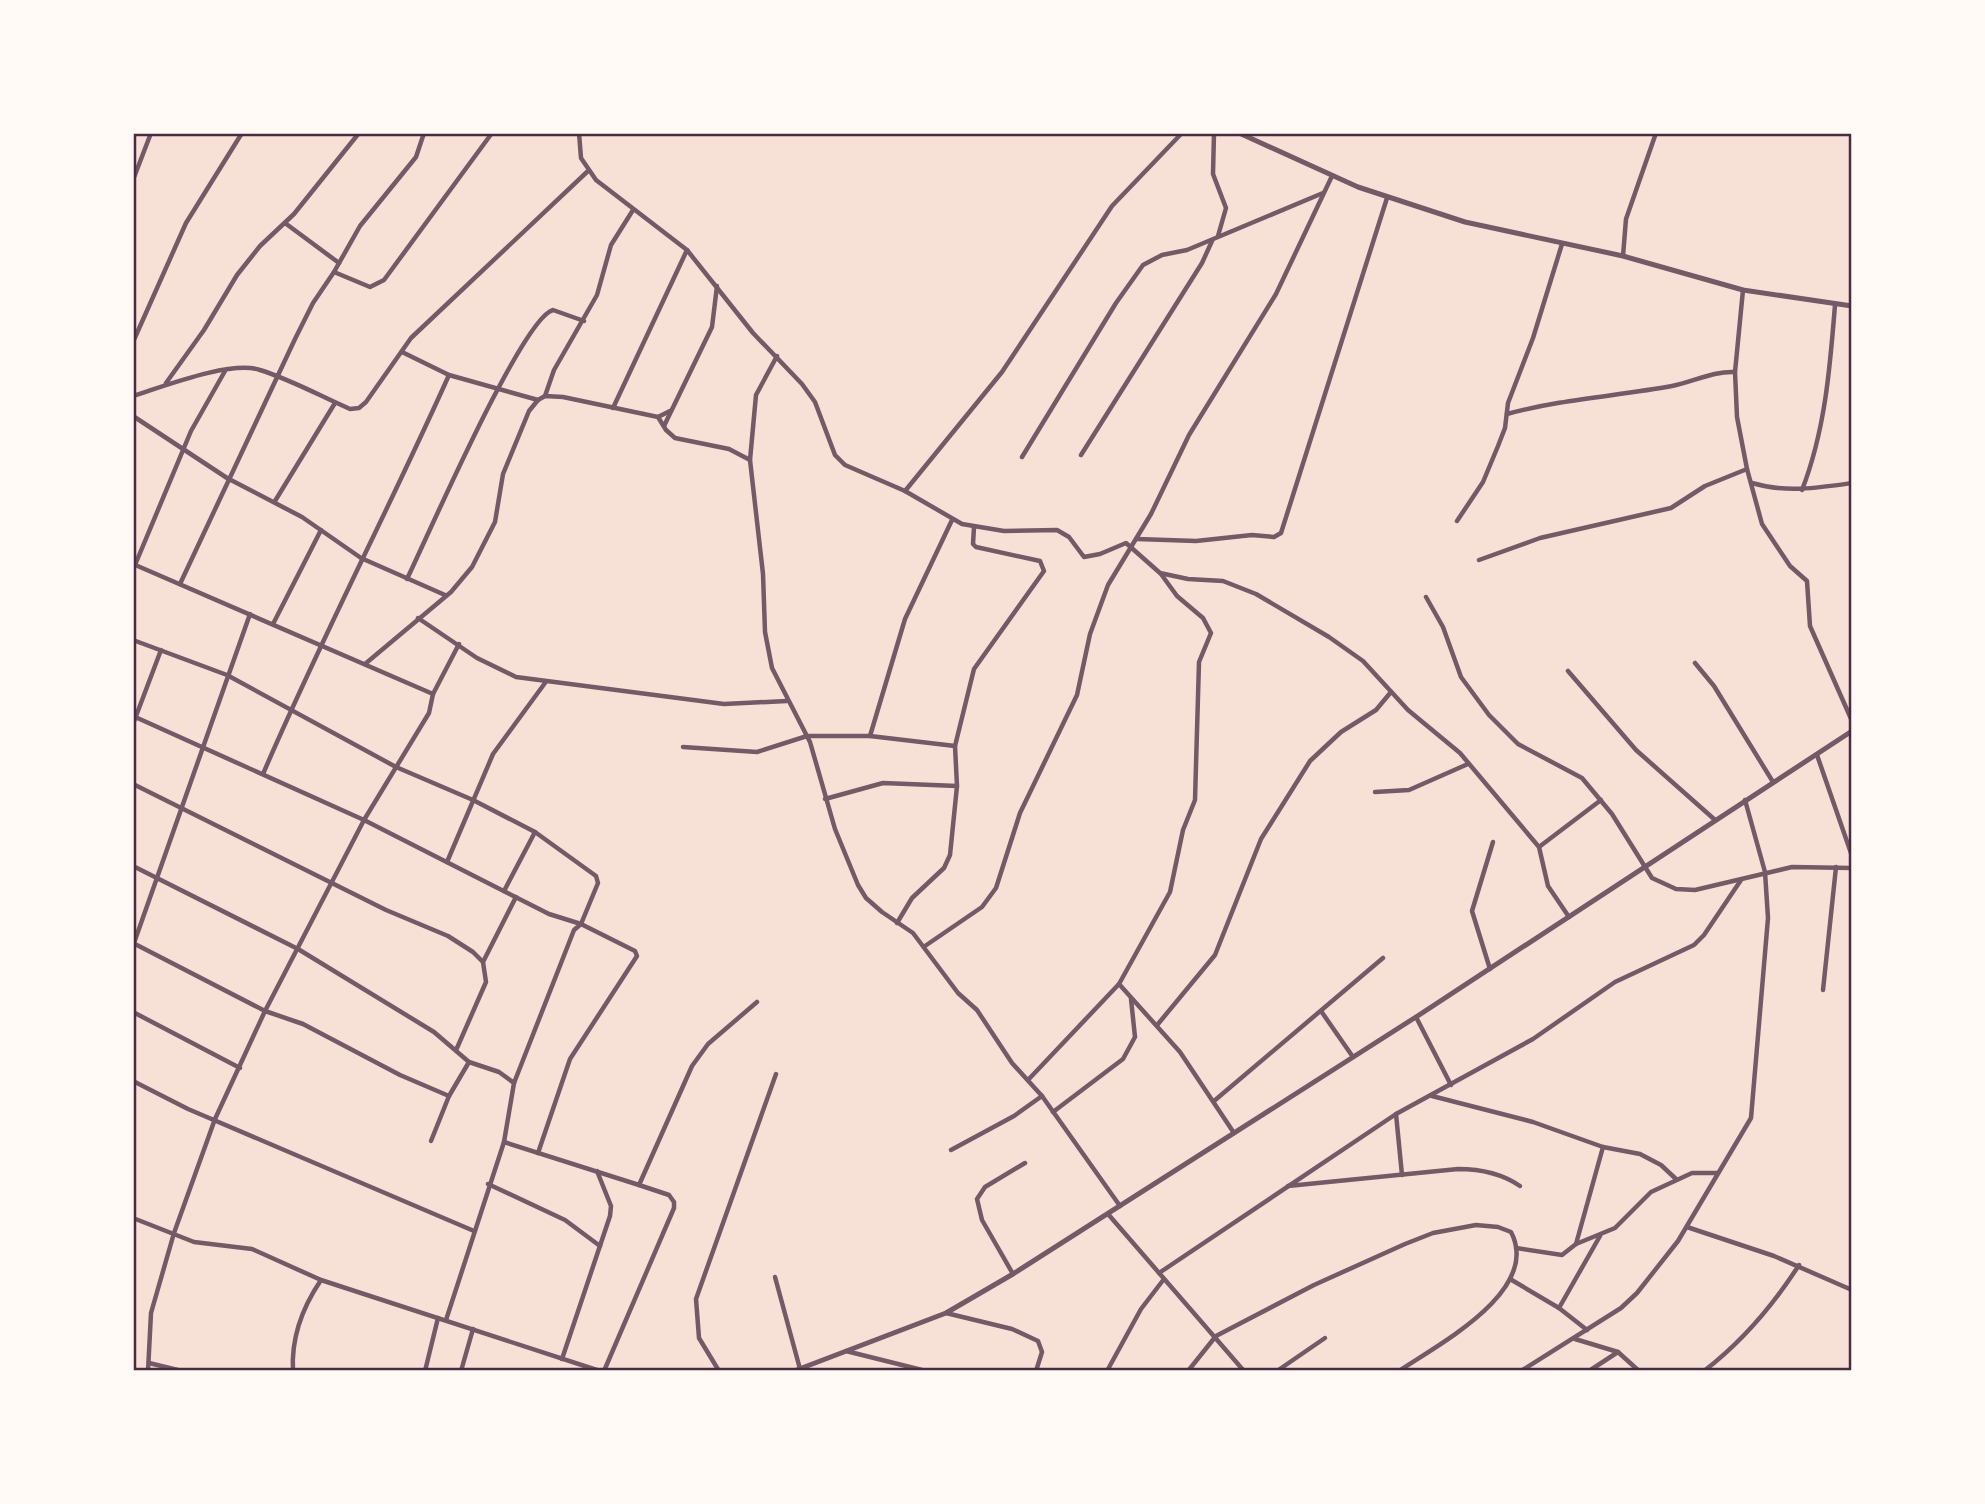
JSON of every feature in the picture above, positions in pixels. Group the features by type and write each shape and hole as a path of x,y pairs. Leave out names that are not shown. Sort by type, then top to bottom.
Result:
{"street":[{"path":"133,180 151,133"},
{"path":"133,342 186,223 242,133"},
{"path":"164,385 204,330 237,275 285,223 359,133"},
{"path":"180,584 227,478 313,303 360,226 411,164 424,133"},
{"path":"334,272 370,287 384,280 492,133"},
{"path":"579,133 578,147 588,170 611,194 687,250 753,333 777,356 815,402 835,455 858,472 905,491 952,520 974,527 1004,531 1057,530 1069,537 1084,557 1100,554 1119,543 1132,545 1160,573 1177,596 1203,618 1211,633 1199,662 1196,790 1183,830 1170,892 1119,984 1028,1080"},
{"path":"905,491 1009,362 1112,206 1182,133"},
{"path":"1081,455 1215,238 1226,208 1213,174 1214,133"},
{"path":"1238,133 1387,198 1465,222 1623,256 1743,290 1852,306"},
{"path":"1623,256 1626,219 1656,133"},
{"path":"133,396 164,385 252,368 298,383 350,409 359,408 411,338 455,300 514,239 588,170"},
{"path":"925,946 982,907 996,888 1020,813 1077,695 1090,634 1108,585 1136,539 1189,435 1276,294 1332,176"},
{"path":"1022,457 1116,303 1143,265 1161,255 1215,238 1324,192"},
{"path":"1136,539 1195,541 1252,535 1274,537 1281,533 1387,198"},
{"path":"545,396 554,370 584,321 604,277 607,253 633,210"},
{"path":"285,223 339,262"},
{"path":"1457,521 1482,482 1505,428 1508,403 1533,338 1562,244"},
{"path":"613,408 687,250"},
{"path":"664,426 670,411 680,398 712,327 717,286"},
{"path":"1743,290 1735,372 1737,417 1747,469 1762,524 1790,566 1808,581 1810,626 1852,721"},
{"path":"1802,489 1819,439 1829,377 1835,305"},
{"path":"407,579 498,389 544,314 553,310 584,321"},
{"path":"402,352 449,375 538,400"},
{"path":"777,356 756,395 751,460 768,652 788,701 807,736 825,799 858,885 866,898 913,933 958,993 988,1023 1001,1047 1042,1097 1120,1206"},
{"path":"226,371 191,431 185,452 134,564 433,694"},
{"path":"1507,414 1581,397 1675,386 1720,372 1735,372"},
{"path":"263,774 291,708 361,558 409,465 449,375"},
{"path":"365,664 460,584 495,522 503,474 529,411 538,400 545,396 658,417 670,411"},
{"path":"275,501 335,403"},
{"path":"133,416 185,452 227,478 275,501 361,558 445,595"},
{"path":"658,417 676,438 718,446 751,460"},
{"path":"1479,560 1540,538 1671,508 1705,486 1747,469"},
{"path":"1751,482 1768,487 1802,489 1852,483"},
{"path":"870,737 905,619 952,520"},
{"path":"897,923 912,898 944,868 950,855 957,786 955,746 974,669 1044,571 1040,561 976,547 973,544 974,527"},
{"path":"273,624 321,530"},
{"path":"1160,573 1188,579 1223,581 1256,594 1350,651 1468,764 1539,847 1548,886 1569,917"},
{"path":"1426,597 1443,627 1461,677 1489,715 1518,744 1582,778 1601,800 1652,878 1676,889 1695,890 1792,867 1852,868"},
{"path":"250,614 181,806 158,880 133,943 265,1011 303,1024 400,1075 449,1096"},
{"path":"418,618 495,668 545,683 724,704 788,701"},
{"path":"133,640 227,675 396,767 473,800 535,832 596,876 598,883 581,924 572,935 514,1083 503,1142 446,1321"},
{"path":"148,1371 151,1313 174,1233 215,1119 265,1011 365,820 429,713 433,694 459,643"},
{"path":"133,724 161,650"},
{"path":"1695,663 1721,697 1773,782"},
{"path":"1567,671 1636,750 1714,819"},
{"path":"447,862 493,754 545,683"},
{"path":"1158,1024 1215,955 1261,839 1310,761 1341,732 1376,710 1391,692"},
{"path":"134,716 365,820 516,897 568,922 581,924 635,951 638,956 570,1059 538,1153"},
{"path":"775,1277 797,1370 946,1313 1013,1275 1416,1017 1714,819 1852,731"},
{"path":"683,747 757,752 807,736 870,737 955,746"},
{"path":"1817,755 1852,856"},
{"path":"1375,792 1409,790 1468,764"},
{"path":"825,799 883,783 957,786"},
{"path":"133,784 386,910 448,936 483,962"},
{"path":"1539,847 1601,800"},
{"path":"1521,1371 1587,1331 1637,1293 1687,1227 1751,1118 1768,918 1765,872 1744,800"},
{"path":"504,891 535,832"},
{"path":"1490,968 1472,911 1493,842"},
{"path":"133,866 298,949 457,1048 469,1062 499,1072 514,1083"},
{"path":"1823,990 1836,867"},
{"path":"1159,1273 1396,1114 1533,1039 1615,982 1694,945 1704,935 1741,880"},
{"path":"457,1048 486,982 483,962 516,897"},
{"path":"1214,1101 1383,958"},
{"path":"1119,984 1158,1024 1234,1133"},
{"path":"1053,1112 1117,1065 1127,1053 1136,1031 1131,998"},
{"path":"639,1185 692,1066 708,1044 757,1002"},
{"path":"1321,1011 1353,1057"},
{"path":"133,1012 240,1068"},
{"path":"1416,1017 1451,1085"},
{"path":"431,1140 449,1096 469,1062"},
{"path":"719,1371 699,1338 696,1299 776,1074"},
{"path":"133,1081 188,1109 474,1231"},
{"path":"1431,1096 1533,1122 1603,1147 1640,1154 1661,1165 1676,1179"},
{"path":"951,1150 1014,1116 1042,1097"},
{"path":"1396,1114 1402,1175"},
{"path":"133,1218 194,1242 252,1249 321,1280 602,1371 674,1208 674,1202 669,1195 503,1142"},
{"path":"1576,1244 1603,1147"},
{"path":"1013,1275 982,1220 977,1199 980,1191 1026,1163"},
{"path":"1287,1186 1480,1169 1520,1186"},
{"path":"562,1359 611,1206 597,1170"},
{"path":"1517,1248 1558,1256 1576,1244 1615,1228 1651,1192 1692,1173 1717,1172"},
{"path":"488,1184 565,1220 600,1246"},
{"path":"1108,1214 1244,1371"},
{"path":"1188,1371 1216,1336 1314,1284 1433,1233 1476,1225 1498,1227 1511,1232 1517,1248 1510,1279 1497,1300 1480,1315 1399,1371"},
{"path":"1687,1227 1799,1265 1852,1290"},
{"path":"1559,1308 1600,1236"},
{"path":"1703,1371 1747,1335 1774,1304 1799,1265"},
{"path":"1107,1371 1141,1308 1164,1279"},
{"path":"1510,1279 1559,1308 1587,1331"},
{"path":"293,1371 296,1331 305,1303 321,1280"},
{"path":"946,1313 1012,1329 1038,1341 1042,1352 1036,1371"},
{"path":"425,1371 438,1318"},
{"path":"461,1371 473,1329"},
{"path":"1277,1371 1325,1338"},
{"path":"1574,1339 1618,1352 1639,1371"},
{"path":"845,1350 926,1371"},
{"path":"1589,1371 1618,1352"},
{"path":"149,1363 182,1371"}]}
